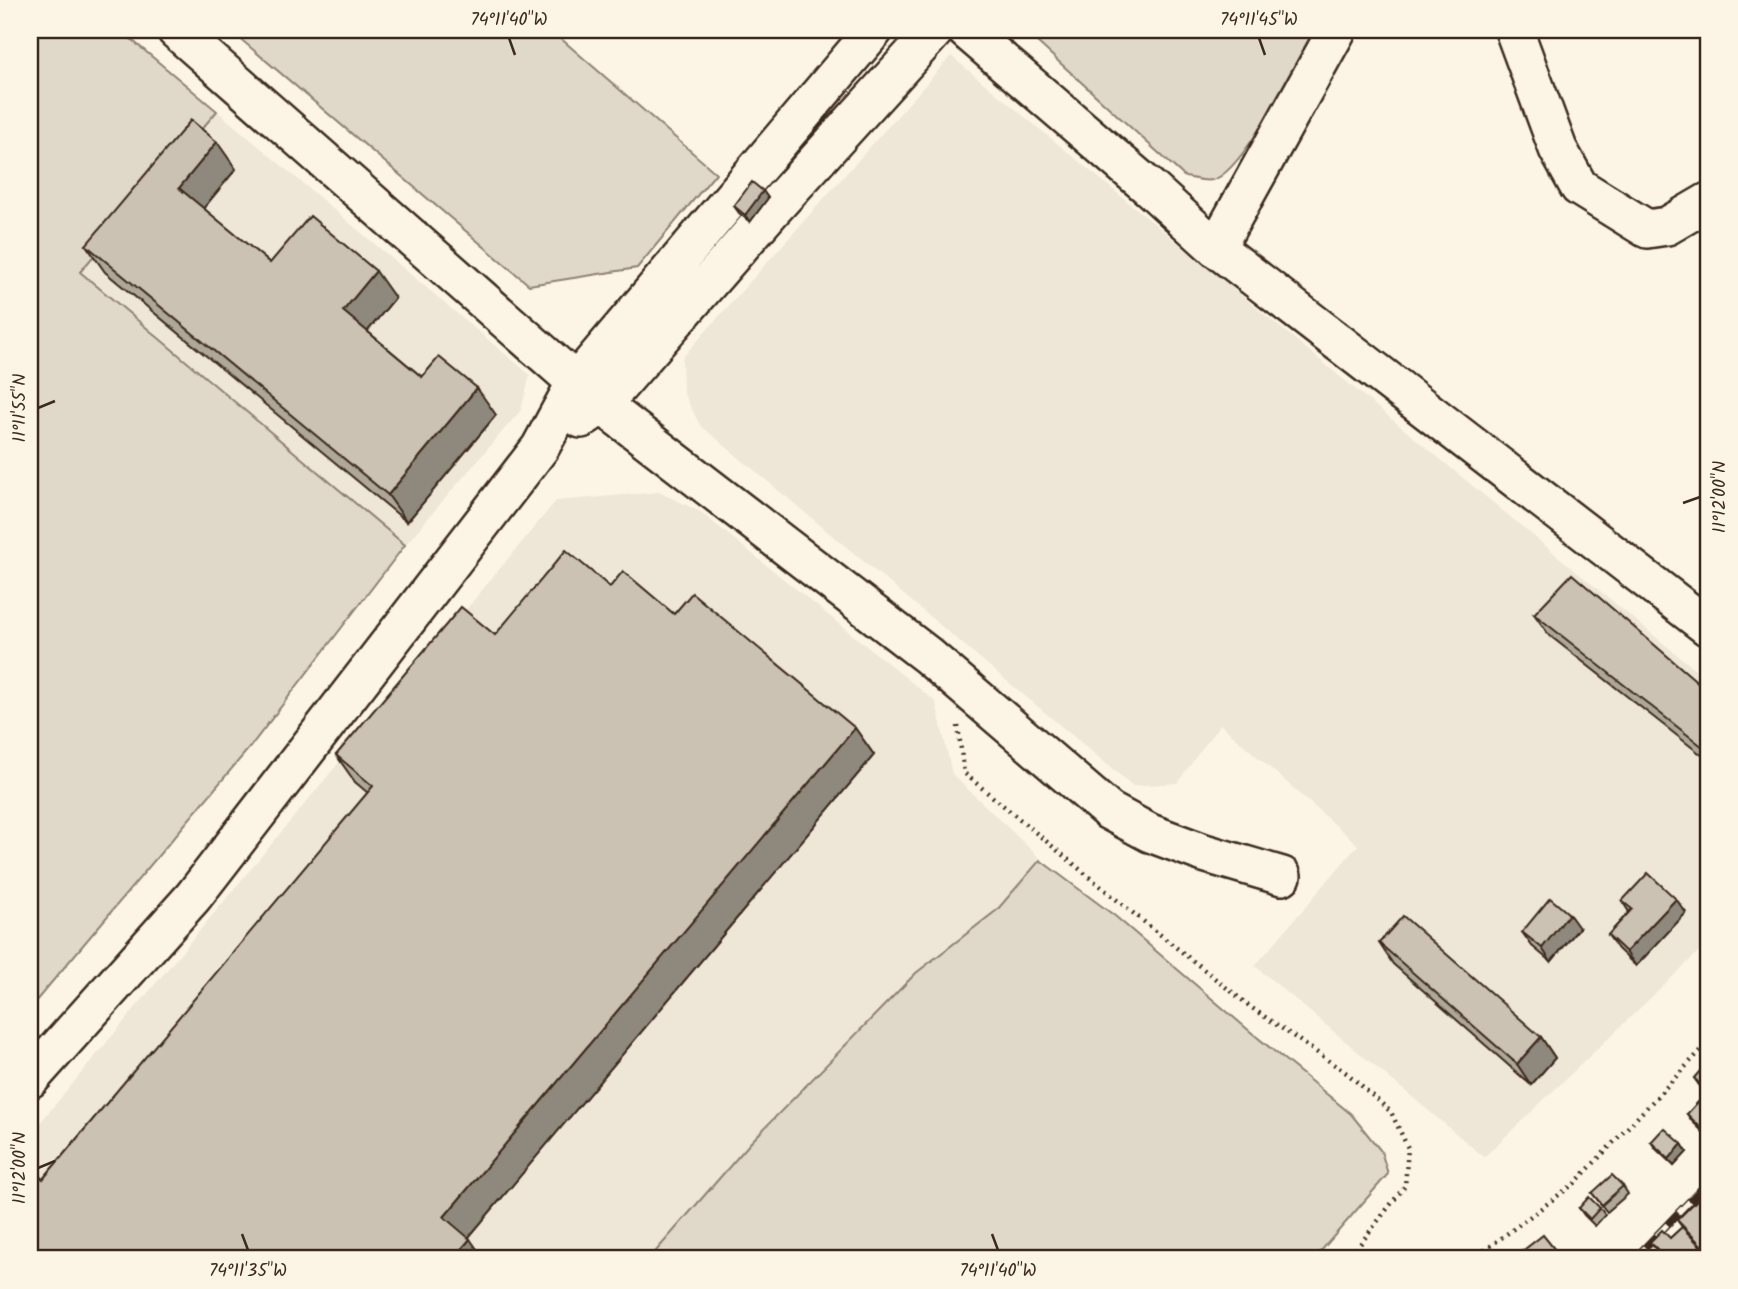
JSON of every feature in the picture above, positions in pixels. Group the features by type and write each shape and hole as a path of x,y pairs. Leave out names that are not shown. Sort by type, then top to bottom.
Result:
{"street":[{"path":"176,30 589,393 951,676 1109,811 1150,833 1204,853 1282,876"},
{"path":"589,393 874,30"},
{"path":"30,1079 193,897 540,448 589,393 771,211 935,30"},
{"path":"966,30 1216,248 1708,627"},
{"path":"1216,248 1337,30"},
{"path":"1514,30 1558,149 1579,187 1647,229 1667,226 1708,202"}],"path":[{"path":"951,676 964,773 1252,1008 1348,1074 1391,1112 1408,1148 1405,1186 1357,1248 1345,1259"},
{"path":"1473,1259 1574,1183 1708,1043"}],"shaded area":[{"path":"30,30 120,30 217,111 80,272 405,545 250,747 30,1008"},
{"path":"230,30 551,30 716,173 637,268 529,285"},
{"path":"1024,30 1315,30 1254,138 1225,173 1206,181 1185,177"},
{"path":"951,56 1708,680 1708,943 1484,1157 1255,966 1358,845 1220,724 1177,783 1133,786 700,425 683,392 682,358"},
{"path":"217,111 530,375 521,410 405,545 80,272"},
{"path":"659,492 699,511 936,702 952,774 1051,869 1040,860 997,910 916,973 751,1142 649,1259 30,1259 30,1135 556,501"},
{"path":"1040,860 1115,916 1351,1114 1381,1151 1388,1174 1314,1259 649,1259 751,1142 916,973 997,910"}],"building":[{"path":"191,120 217,142 179,188 270,263 310,216 376,271 343,311 422,377 439,357 477,388 388,495 86,245"},
{"path":"752,182 763,191 745,215 734,206"},
{"path":"566,550 610,587 623,571 674,614 692,593 855,728 444,1217 470,1239 453,1259 30,1259 30,1169 43,1179 373,786 336,755 461,607 495,635"},
{"path":"1572,574 1708,691 1708,751 1534,614"},
{"path":"1648,873 1676,899 1626,952 1608,935 1632,909 1622,901"},
{"path":"1550,898 1569,914 1542,948 1522,932"},
{"path":"1403,916 1541,1037 1517,1064 1379,943"},
{"path":"1708,1062 1708,1092 1694,1078"},
{"path":"1698,1102 1708,1111 1708,1129 1705,1132 1687,1114"},
{"path":"1664,1128 1682,1144 1669,1159 1651,1142"},
{"path":"1612,1175 1623,1186 1602,1205 1592,1193"},
{"path":"1708,1189 1708,1252 1677,1220"},
{"path":"1589,1197 1600,1208 1590,1219 1579,1208"},
{"path":"1682,1227 1708,1254 1702,1259 1667,1259 1650,1242 1662,1230 1670,1238"},
{"path":"1543,1235 1560,1256 1557,1259 1512,1259"}],"railway":[{"path":"1634,1259 1708,1182"}]}
